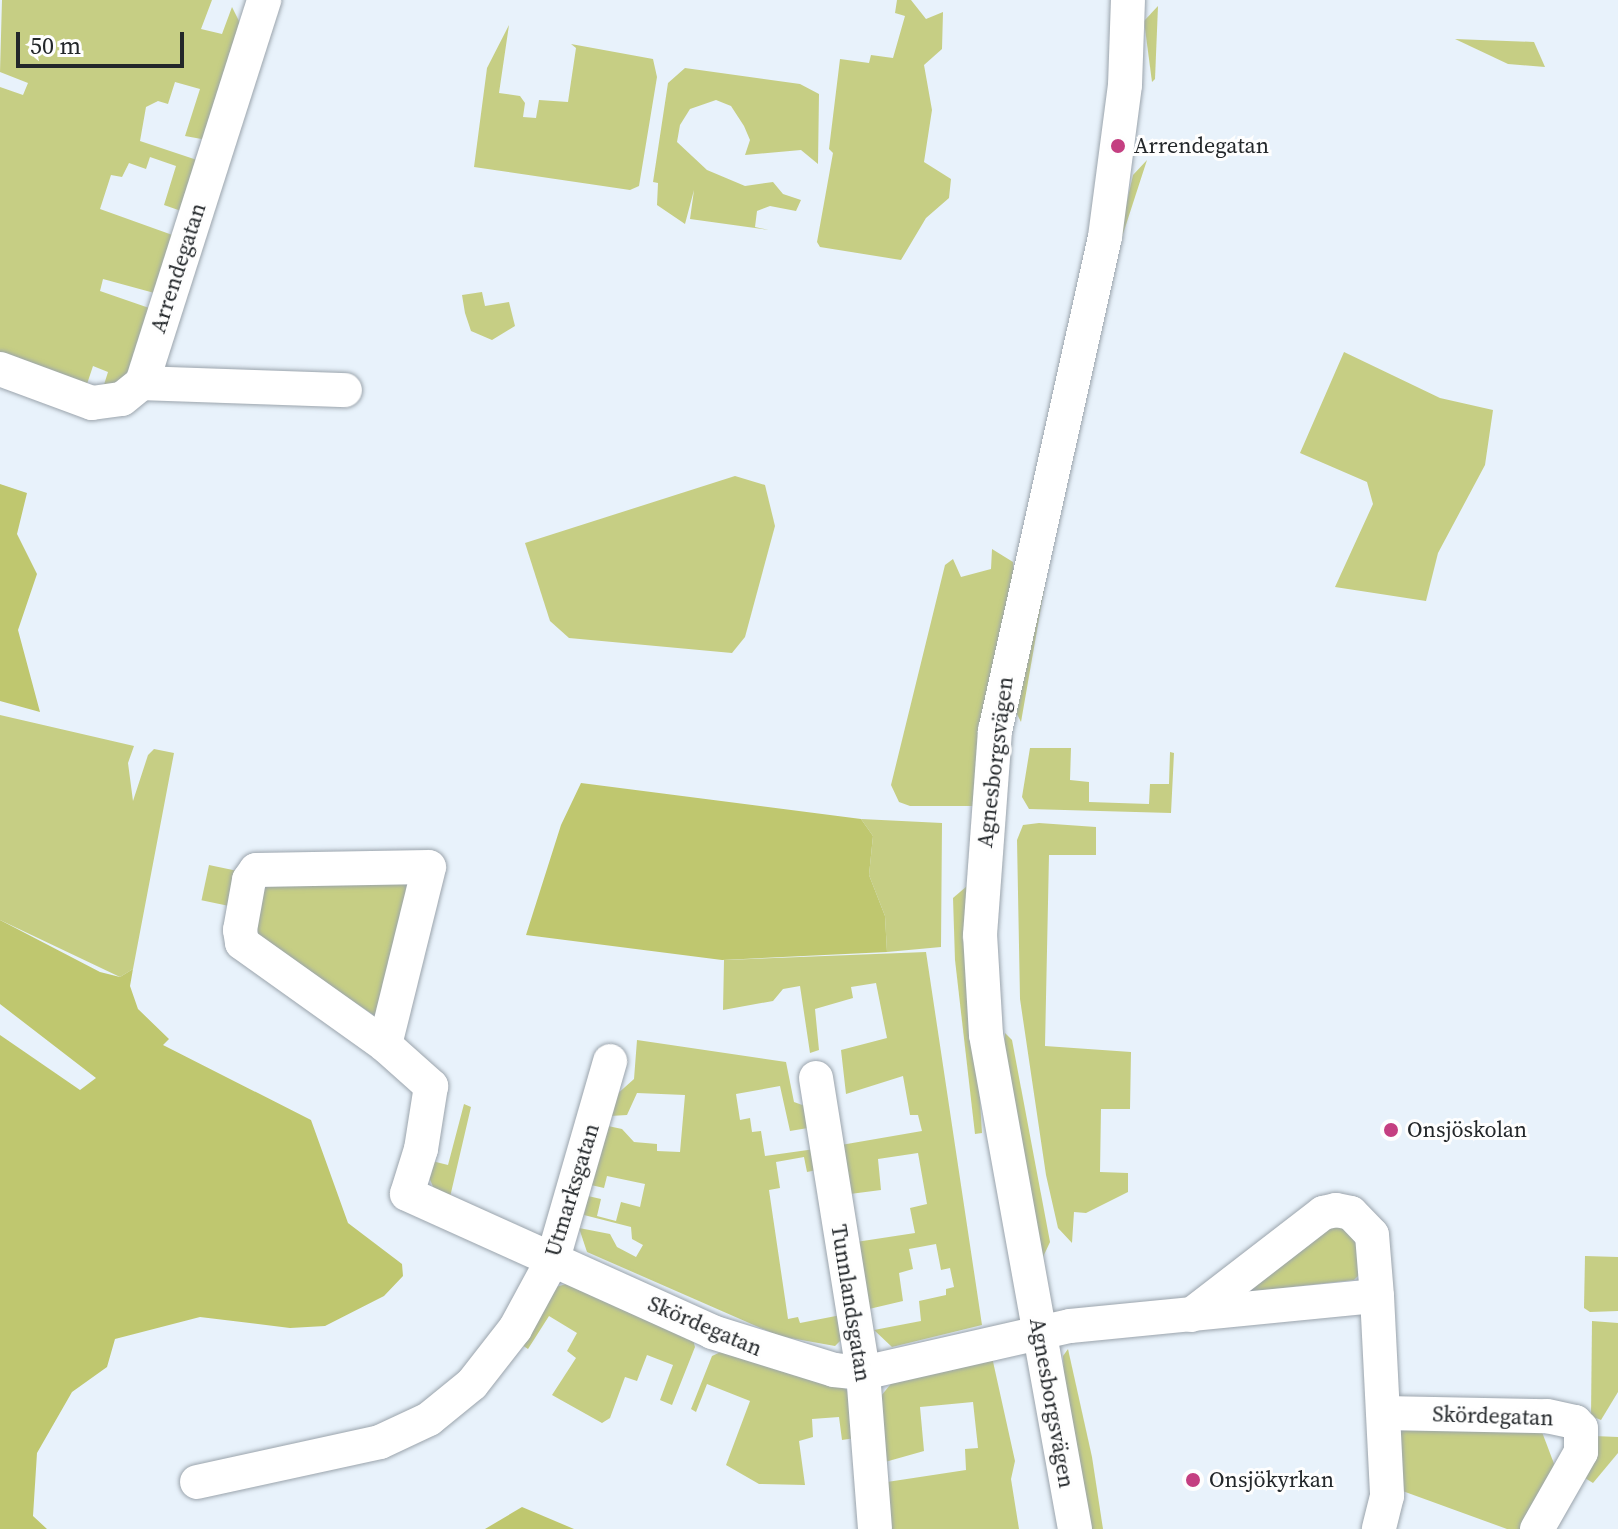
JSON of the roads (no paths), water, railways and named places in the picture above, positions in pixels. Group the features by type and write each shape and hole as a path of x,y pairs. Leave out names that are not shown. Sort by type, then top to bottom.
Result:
{"street":[{"name":"Agnesborgsvägen","path":"1075,1529 986,1035 980,935 985,816 1003,683 1107,221 1125,85 1128,0"},
{"name":"Arrendegatan","path":"142,383 256,2"},
{"path":"0,369 92,403 122,399 142,383 345,390"},
{"path":"429,867 385,1045 242,943 244,909 256,870 429,867"},
{"name":"Skördegatan","path":"385,1045 431,1086 421,1149 407,1194 763,1352 807,1365 863,1373 1040,1333 1377,1296"},
{"name":"Utmarksgatan","path":"197,1482 348,1452 429,1419 496,1356 553,1259 610,1061"},
{"name":"Tunnlandsgatan","path":"816,1078 863,1373 875,1529"},
{"path":"1191,1315 1323,1213 1336,1210 1351,1213 1372,1235 1387,1496 1379,1529"},
{"name":"Skördegatan","path":"1384,1413 1547,1416 1575,1422 1581,1428 1581,1452 1537,1529"}],"place":[{"name":"Arrendegatan","path":"1118,146"},
{"name":"Onsjöskolan","path":"1391,1130"},
{"name":"Onsjökyrkan","path":"1193,1480"}]}
